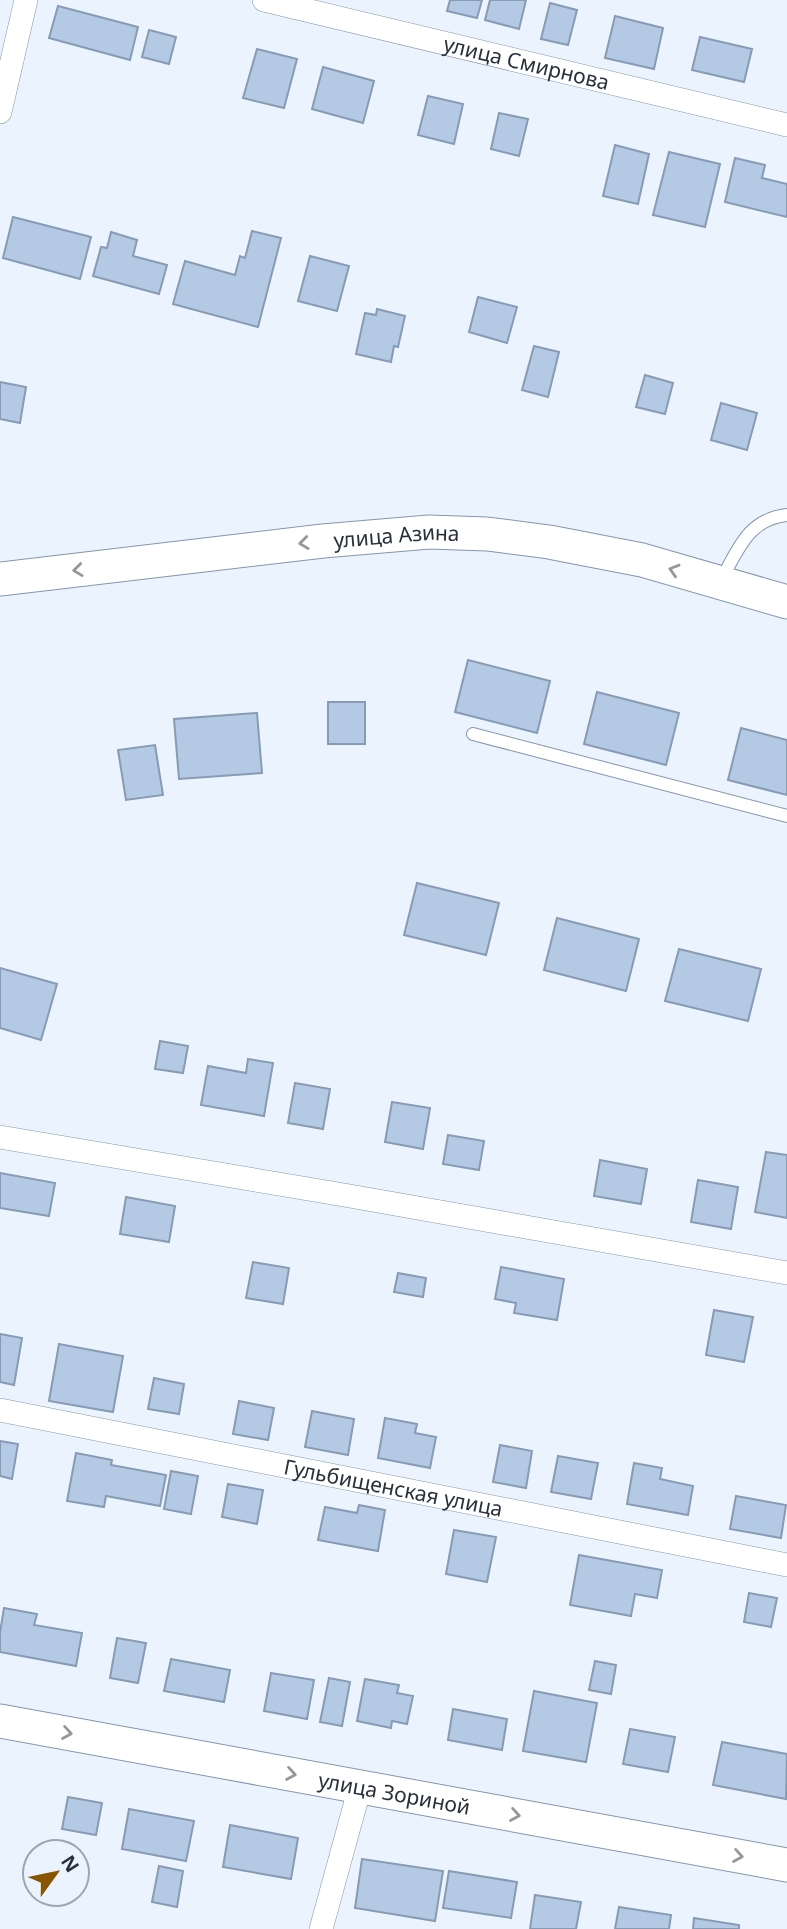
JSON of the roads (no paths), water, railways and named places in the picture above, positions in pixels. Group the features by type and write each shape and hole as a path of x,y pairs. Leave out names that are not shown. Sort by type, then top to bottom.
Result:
{"main road":[{"name":"улица Азина","path":"0,579 323,541 429,532 487,534 549,542 642,560 787,602"},
{"name":"улица Зориной","path":"0,1721 787,1865"}],"street":[{"path":"0,112 26,0"},
{"name":"улица Смирнова","path":"264,0 787,125"},
{"path":"0,1137 787,1273"},
{"name":"Гульбищенская улица","path":"0,1410 787,1565"},
{"path":"321,1929 360,1787"}],"lane":[{"path":"720,583 747,535 757,525 787,515"},
{"path":"473,734 787,816"}]}
